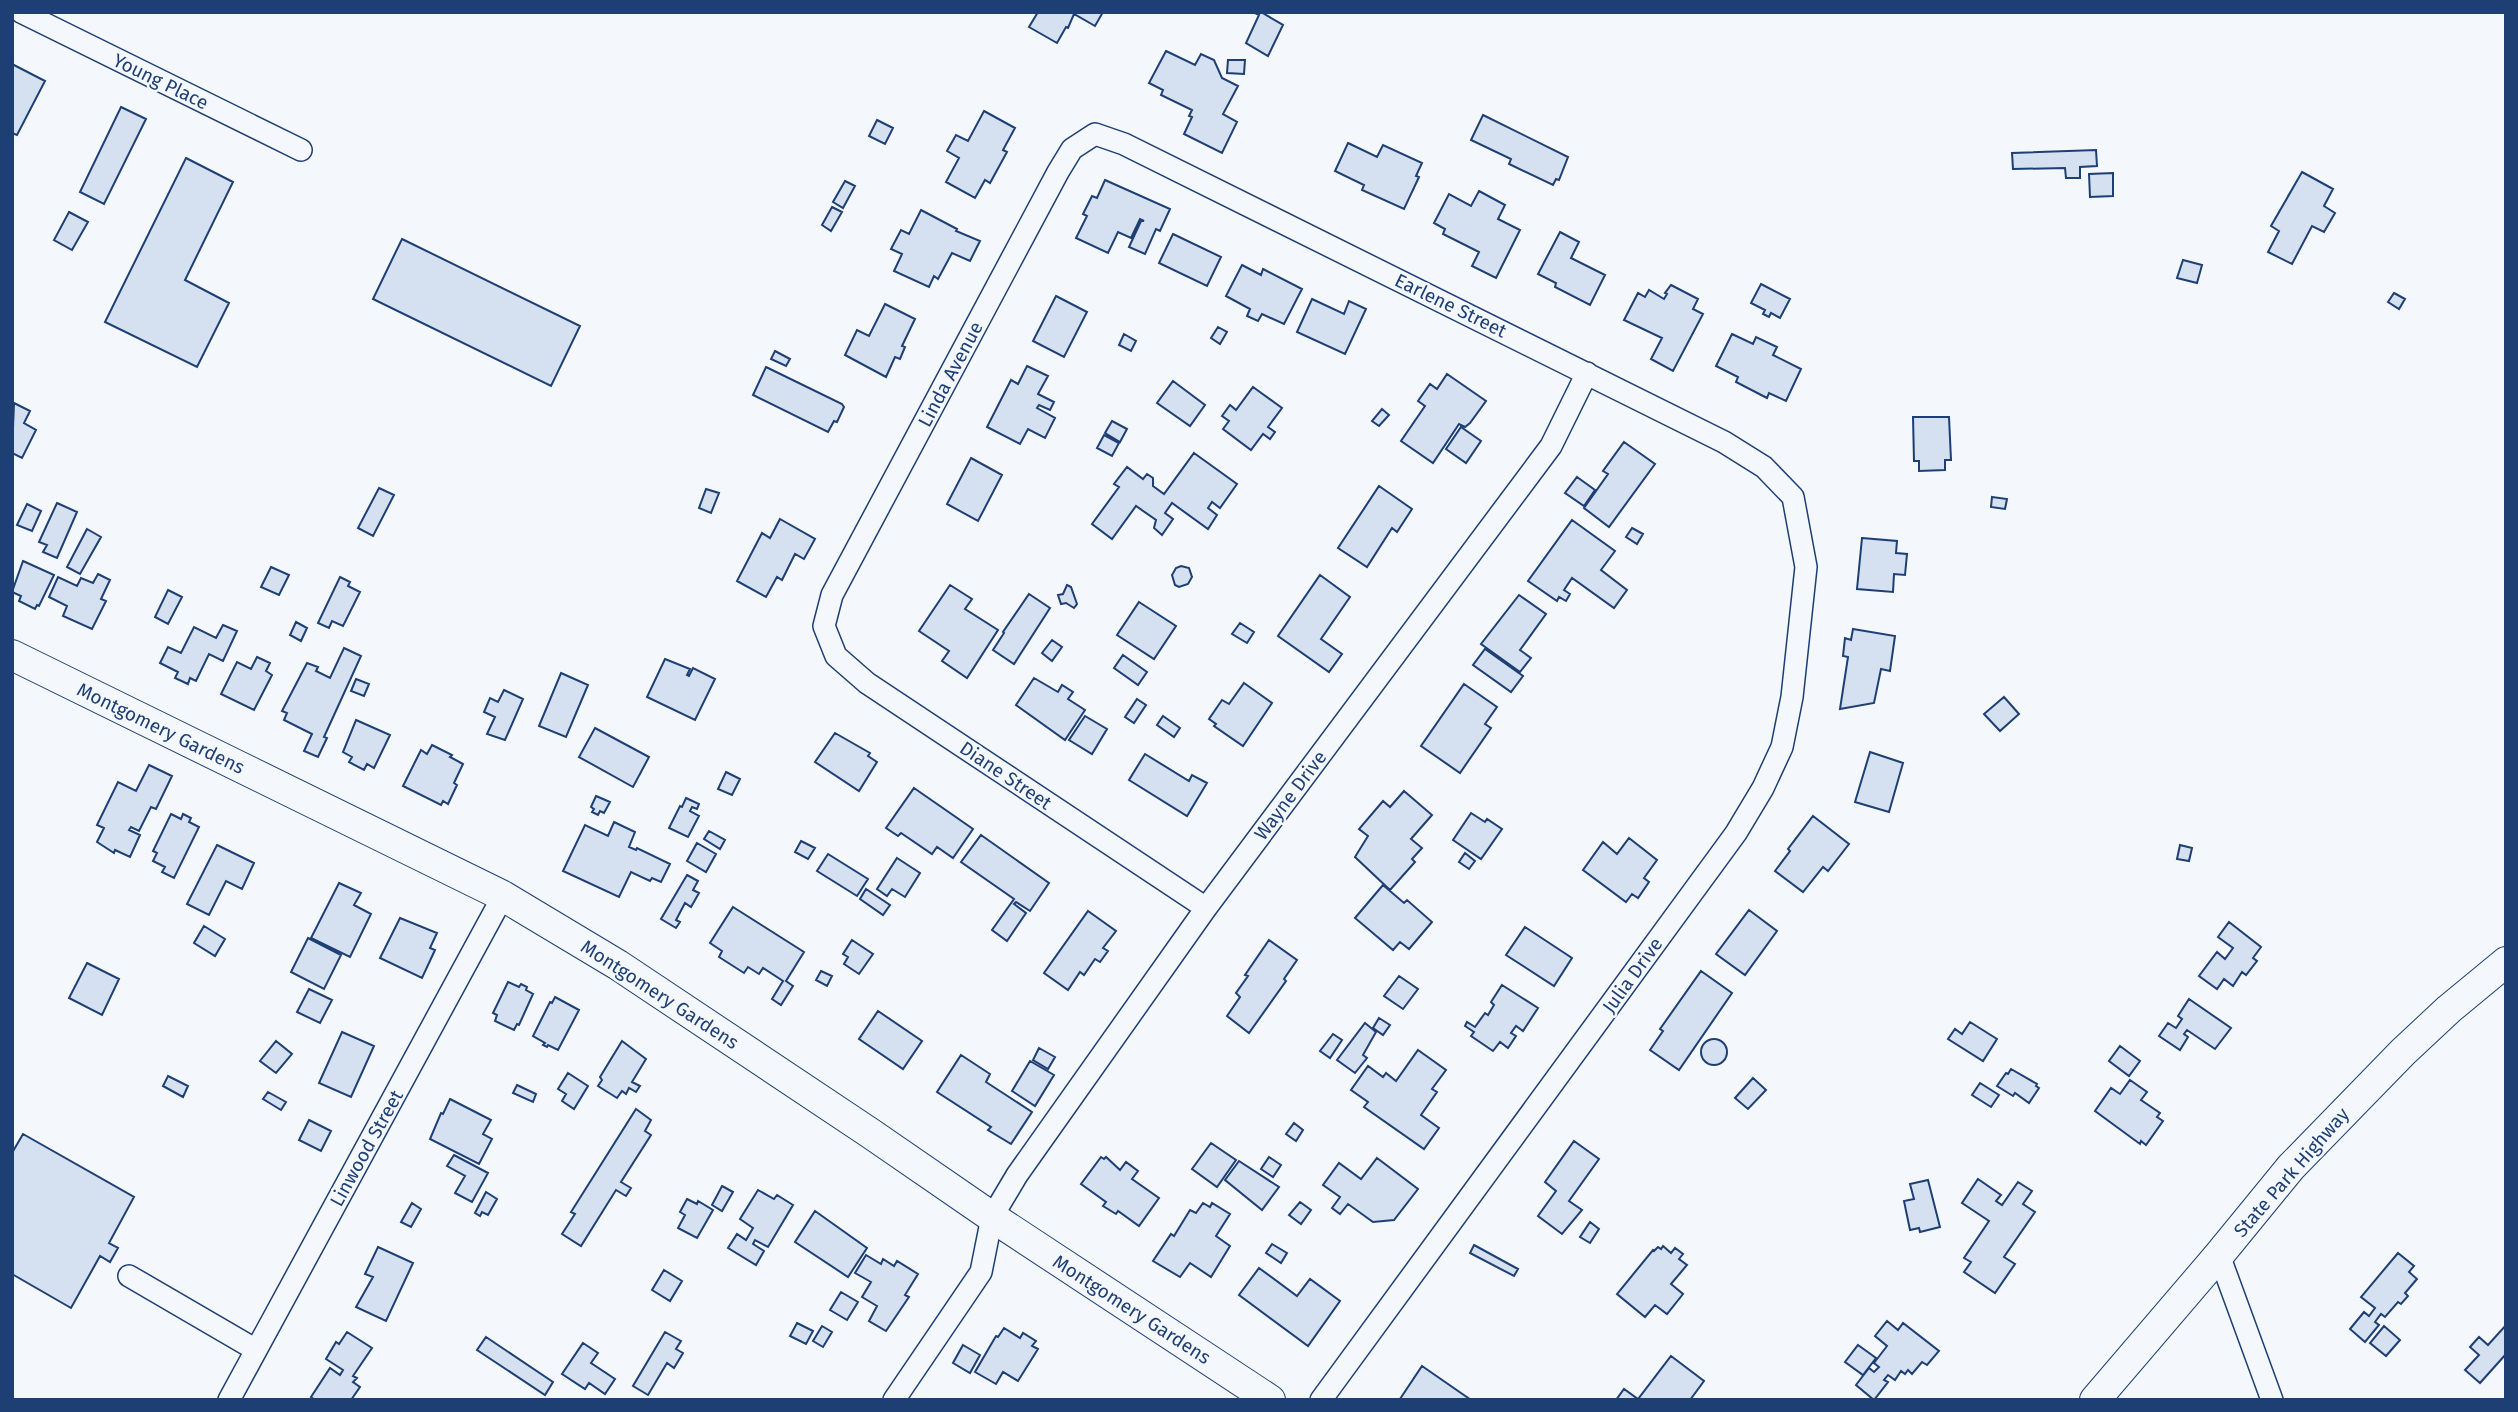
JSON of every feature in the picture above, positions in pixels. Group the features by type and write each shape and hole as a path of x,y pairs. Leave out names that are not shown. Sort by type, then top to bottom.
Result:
{"street":[{"name":"Young Place","path":"21,12 301,150"},
{"name":"Earlene Street","path":"1095,134 1124,144 1724,442 1765,467 1793,497"},
{"name":"Linda Avenue","path":"824,626 832,595 1058,172 1072,149 1095,134"},
{"name":"Wayne Drive","path":"894,1400 981,1272 992,1217 1017,1175 1206,908 1551,446 1587,373"},
{"name":"Julia Drive","path":"1321,1400 1736,833 1763,788 1782,747 1790,709 1806,567 1793,497"},
{"name":"Diane Street","path":"824,626 836,656 867,683 1206,908"},
{"name":"Montgomery Gardens","path":"12,655 503,896 618,965 1270,1400"},
{"name":"Linwood Street","path":"232,1398 503,896"},
{"name":"State Park Highway","path":"2095,1400 2291,1167 2340,1114 2449,1009 2506,962"},
{"path":"2219,1255 2272,1400"},
{"path":"129,1276 256,1350"}],"building":[{"path":"1038,12 1103,12 1095,26 1074,14 1057,43 1029,27"},
{"path":"1253,12 1261,12 1283,25 1268,56 1246,43 1259,15"},
{"path":"1166,51 1195,65 1201,54 1214,60 1222,78 1238,86 1223,114 1237,122 1222,153 1184,134 1192,117 1189,116 1192,110 1161,95 1163,90 1149,83"},
{"path":"1228,60 1245,60 1244,74 1227,73"},
{"path":"12,64 45,81 17,135 12,133"},
{"path":"121,107 146,119 104,204 80,192"},
{"path":"984,111 1015,128 1003,150 1007,152 990,183 985,180 975,198 946,182 959,158 947,151 956,135 968,141"},
{"path":"1483,115 1568,157 1559,180 1556,179 1553,185 1509,164 1511,159 1471,140"},
{"path":"877,120 893,128 885,144 869,136"},
{"path":"1348,143 1377,157 1383,145 1422,163 1416,176 1419,177 1404,209 1362,190 1364,185 1335,171"},
{"path":"2096,150 2097,166 2080,167 2080,178 2066,178 2065,168 2013,169 2012,153"},
{"path":"186,158 233,182 185,280 229,303 197,367 105,322"},
{"path":"2302,172 2333,189 2324,206 2335,213 2324,232 2312,226 2292,264 2268,252 2279,231 2271,226"},
{"path":"2113,173 2113,196 2090,197 2089,174"},
{"path":"1105,180 1170,209 1160,231 1156,229 1145,254 1129,247 1141,221 1144,221 1140,219 1131,238 1118,232 1108,253 1076,238 1087,216 1083,214 1092,196 1097,198"},
{"path":"845,181 855,186 843,208 833,202"},
{"path":"1479,191 1505,205 1498,219 1520,230 1496,278 1472,266 1479,252 1443,234 1445,229 1434,223 1449,194 1471,206"},
{"path":"832,207 842,212 831,231 822,225"},
{"path":"921,210 957,229 956,231 980,241 970,261 952,253 938,279 934,276 929,287 894,271 902,254 891,249 901,230 909,234"},
{"path":"69,212 88,222 72,250 54,240"},
{"path":"1560,232 1579,242 1571,258 1605,275 1590,305 1555,287 1556,283 1538,274"},
{"path":"1173,234 1221,257 1207,286 1159,263"},
{"path":"402,239 580,326 551,386 373,299"},
{"path":"2183,260 2202,265 2197,283 2177,278"},
{"path":"1242,265 1261,275 1263,269 1302,289 1284,324 1262,314 1258,321 1247,316 1250,309 1226,296"},
{"path":"1761,284 1790,299 1780,318 1771,313 1769,317 1763,314 1765,310 1751,303"},
{"path":"1671,285 1698,299 1693,309 1703,314 1673,371 1651,359 1662,338 1624,320 1638,293 1645,297 1649,290 1664,299"},
{"path":"2394,293 2405,299 2399,309 2388,302"},
{"path":"1056,296 1087,312 1064,357 1033,341"},
{"path":"1312,299 1344,314 1349,301 1366,309 1345,354 1297,332"},
{"path":"885,304 915,319 902,346 905,347 900,359 895,357 886,377 845,355 857,330 869,336"},
{"path":"1218,327 1227,332 1220,344 1211,338"},
{"path":"1124,334 1136,341 1131,351 1119,345"},
{"path":"1732,334 1753,344 1756,337 1777,347 1773,355 1801,369 1786,401 1769,393 1767,398 1736,382 1738,377 1716,366"},
{"path":"775,351 790,359 786,366 771,359"},
{"path":"1027,366 1048,376 1038,394 1054,402 1050,410 1039,405 1037,408 1055,418 1045,438 1028,429 1020,444 987,427 1011,380 1018,384"},
{"path":"766,367 842,404 844,407 837,422 834,421 828,432 753,395"},
{"path":"1447,374 1486,401 1470,423 1465,427 1459,424 1433,463 1401,441 1425,406 1418,401 1430,384 1437,389"},
{"path":"1173,381 1205,405 1190,426 1157,403"},
{"path":"1253,387 1282,408 1268,427 1275,432 1270,439 1263,434 1251,450 1223,429 1229,421 1222,416 1230,405 1236,410"},
{"path":"14,403 30,411 24,423 36,430 22,458 12,453"},
{"path":"1382,409 1389,415 1379,426 1372,421"},
{"path":"1913,417 1949,417 1951,460 1945,460 1945,470 1919,471 1919,461 1914,461"},
{"path":"1112,421 1127,429 1120,442 1105,433"},
{"path":"1461,427 1481,441 1466,463 1446,449"},
{"path":"1104,435 1119,443 1112,456 1097,448"},
{"path":"1624,442 1655,464 1609,527 1584,508 1608,474 1603,471"},
{"path":"1194,453 1237,484 1220,508 1212,502 1208,508 1217,515 1208,529 1172,503 1165,513 1173,519 1162,535 1154,528 1156,520 1136,506 1112,539 1092,524 1119,487 1114,484 1127,467 1143,479 1147,474 1153,478 1153,486 1164,494"},
{"path":"971,458 1002,475 978,521 947,504"},
{"path":"1577,477 1595,490 1584,506 1565,493"},
{"path":"1379,486 1412,509 1397,532 1392,528 1367,567 1338,548"},
{"path":"379,488 394,495 373,536 358,528"},
{"path":"706,489 719,493 711,513 699,508"},
{"path":"1992,497 2007,499 2005,509 1991,507"},
{"path":"57,503 77,512 57,558 43,552 47,545 39,542"},
{"path":"27,504 41,511 32,531 17,525"},
{"path":"780,519 815,539 804,559 795,554 782,580 777,577 766,597 737,581 762,533 770,538"},
{"path":"1572,520 1615,551 1601,570 1627,590 1614,608 1572,578 1564,590 1570,594 1566,601 1559,597 1557,601 1528,581"},
{"path":"1632,528 1643,534 1637,544 1626,537"},
{"path":"87,529 101,537 80,574 67,567"},
{"path":"1862,538 1897,541 1896,553 1907,554 1905,575 1894,574 1893,592 1857,589"},
{"path":"23,561 54,575 35,609 19,601 21,596 12,592"},
{"path":"271,567 289,575 279,595 261,587"},
{"path":"1176,568 1189,568 1192,577 1188,584 1179,587 1175,585 1172,575"},
{"path":"98,574 110,580 101,599 106,601 92,629 63,616 67,606 49,597 58,577 77,586 81,578 93,583"},
{"path":"1320,575 1350,597 1321,639 1342,654 1329,672 1278,636"},
{"path":"340,577 350,582 348,586 360,592 343,626 332,621 329,628 318,623"},
{"path":"950,585 972,599 965,609 998,630 967,678 942,661 949,651 919,631"},
{"path":"1067,585 1071,587 1077,604 1074,608 1066,603 1061,604 1058,595 1063,594"},
{"path":"168,590 182,597 168,624 155,617"},
{"path":"1029,594 1050,608 1014,664 993,650"},
{"path":"1519,595 1546,614 1520,650 1531,658 1520,672 1481,644"},
{"path":"1139,602 1176,626 1154,659 1117,635"},
{"path":"296,622 307,628 301,641 290,635"},
{"path":"1240,623 1254,632 1247,643 1232,634"},
{"path":"223,625 237,631 223,661 209,654 196,681 190,678 188,684 175,678 178,672 160,663 168,647 181,653 194,627 216,638"},
{"path":"1853,629 1895,636 1890,671 1881,669 1874,703 1840,709 1848,657 1843,656 1845,638 1851,640"},
{"path":"1052,640 1062,647 1052,661 1042,653"},
{"path":"344,648 361,656 324,737 327,738 318,757 304,751 312,734 284,720 287,713 282,711 307,663 318,667 316,671 330,678"},
{"path":"1485,649 1523,676 1511,692 1473,665"},
{"path":"1123,655 1147,672 1138,685 1114,668"},
{"path":"257,657 270,663 266,671 272,675 254,710 221,694 237,662 251,669"},
{"path":"665,659 690,669 687,675 689,676 693,668 715,679 695,720 647,697"},
{"path":"561,673 588,685 566,737 539,726"},
{"path":"1034,678 1058,692 1062,685 1073,692 1068,699 1085,710 1065,740 1016,705"},
{"path":"356,679 369,684 364,696 351,691"},
{"path":"1244,683 1272,703 1243,746 1214,726 1216,724 1209,719 1222,700 1229,704"},
{"path":"1464,684 1497,707 1485,724 1491,728 1460,773 1421,746"},
{"path":"504,690 523,699 505,740 487,734 495,717 484,712 490,698 498,702"},
{"path":"2004,697 2019,714 2000,731 1984,714"},
{"path":"1137,699 1146,705 1134,723 1125,717"},
{"path":"1085,716 1107,729 1092,754 1069,740"},
{"path":"1163,716 1180,728 1174,737 1157,725"},
{"path":"356,720 390,735 374,768 367,764 364,770 349,762 352,757 343,752"},
{"path":"595,728 649,757 633,787 579,757"},
{"path":"835,733 870,753 868,756 877,762 859,791 815,762"},
{"path":"432,745 463,764 448,804 443,801 441,805 403,786 421,750 427,754"},
{"path":"1870,752 1903,763 1889,812 1855,802"},
{"path":"1145,754 1189,781 1192,775 1207,783 1187,816 1129,780"},
{"path":"149,765 172,776 156,809 151,807 139,831 131,827 129,830 140,835 130,857 115,850 114,853 97,842 104,828 97,825 118,782 136,791"},
{"path":"726,772 740,779 732,795 718,789"},
{"path":"914,788 973,829 953,858 937,847 932,854 901,833 898,836 886,828"},
{"path":"1404,791 1432,815 1411,839 1422,848 1412,859 1415,862 1390,890 1355,857 1368,836 1359,829 1383,801 1390,807"},
{"path":"596,796 610,802 604,813 600,811 598,815 592,812 594,809 591,807"},
{"path":"686,798 699,804 697,809 692,807 690,811 699,816 688,837 669,828"},
{"path":"1471,813 1502,829 1481,859 1453,840"},
{"path":"171,814 181,819 183,814 191,818 189,822 199,827 174,878 162,872 165,867 153,861 157,853 153,851"},
{"path":"1813,816 1849,844 1828,871 1823,867 1803,892 1775,871"},
{"path":"614,822 635,832 629,847 636,850 637,848 670,864 661,882 652,878 650,881 631,872 619,897 563,871 585,825 608,836"},
{"path":"709,831 725,840 720,849 704,839"},
{"path":"981,835 1049,883 1030,911 1016,902 1014,904 1026,913 1007,941 992,930 1014,899 961,862"},
{"path":"1629,838 1657,860 1644,878 1649,882 1638,898 1632,894 1626,902 1583,870 1603,842 1617,854"},
{"path":"801,841 815,848 808,859 795,852"},
{"path":"697,843 716,854 706,872 687,861"},
{"path":"217,845 254,863 242,889 226,881 209,915 187,904"},
{"path":"2180,845 2192,848 2189,861 2177,859"},
{"path":"1465,853 1475,861 1469,869 1459,862"},
{"path":"828,854 868,879 857,896 817,871"},
{"path":"897,858 920,873 905,897 892,889 887,896 877,889"},
{"path":"687,875 698,881 693,890 699,893 691,907 685,903 676,920 680,922 676,928 661,919"},
{"path":"339,883 361,893 354,905 371,914 350,957 311,938"},
{"path":"1383,885 1404,903 1407,900 1432,922 1409,949 1400,942 1393,950 1355,918"},
{"path":"866,889 890,905 883,915 860,899"},
{"path":"733,907 804,952 786,981 793,986 781,1005 772,999 783,981 763,968 759,974 748,967 744,973 719,957 722,951 710,943"},
{"path":"1749,910 1777,931 1745,975 1716,954"},
{"path":"1088,911 1116,931 1103,948 1108,951 1100,962 1095,959 1084,975 1080,972 1068,990 1044,973"},
{"path":"400,918 437,933 430,948 435,950 422,978 380,958"},
{"path":"2229,922 2261,947 2253,958 2257,961 2246,975 2242,972 2233,986 2224,979 2217,989 2199,976 2217,952 2225,959 2233,948 2218,937"},
{"path":"204,926 225,939 215,956 194,943"},
{"path":"1525,927 1572,958 1554,986 1506,955"},
{"path":"308,938 341,955 324,989 291,972"},
{"path":"852,940 873,954 859,974 844,964 848,957 843,954"},
{"path":"1269,940 1297,960 1284,979 1286,981 1249,1033 1227,1016 1240,997 1236,993 1248,976 1245,975"},
{"path":"87,963 119,979 102,1015 69,998"},
{"path":"821,971 832,976 827,986 816,980"},
{"path":"1701,971 1732,993 1679,1070 1650,1050 1663,1031 1660,1029"},
{"path":"1399,976 1418,989 1403,1009 1384,996"},
{"path":"508,982 519,987 521,984 533,994 514,1030 495,1021 497,1015 493,1013"},
{"path":"1502,985 1538,1008 1523,1031 1516,1026 1511,1033 1516,1036 1508,1048 1500,1042 1493,1051 1471,1036 1474,1032 1465,1026 1467,1022 1475,1027 1485,1013 1488,1015 1494,1005 1491,1002"},
{"path":"309,989 332,1000 320,1023 297,1012"},
{"path":"555,997 579,1010 558,1050 543,1045 545,1043 533,1036"},
{"path":"2189,999 2231,1028 2215,1049 2187,1030 2184,1034 2188,1037 2180,1050 2159,1036 2168,1023 2176,1028 2182,1019 2178,1016"},
{"path":"878,1011 922,1041 903,1069 859,1039"},
{"path":"1379,1018 1390,1025 1383,1035 1373,1028"},
{"path":"1970,1022 1997,1039 1983,1061 1948,1039 1955,1029 1962,1034"},
{"path":"1365,1023 1376,1032 1363,1055 1367,1058 1355,1073 1337,1060"},
{"path":"342,1032 374,1046 351,1097 319,1083"},
{"path":"1333,1034 1342,1040 1330,1058 1320,1051"},
{"path":"1714,1039 1724,1042 1727,1052 1724,1062 1714,1065 1704,1062 1701,1052 1704,1042"},
{"path":"276,1041 292,1054 276,1073 260,1061"},
{"path":"622,1041 646,1059 632,1082 640,1086 636,1092 629,1088 626,1094 622,1091 617,1098 598,1086 602,1080 600,1077"},
{"path":"2120,1046 2140,1061 2129,1076 2109,1061"},
{"path":"1039,1048 1055,1057 1048,1069 1033,1060"},
{"path":"1418,1050 1446,1070 1432,1089 1437,1092 1421,1115 1439,1128 1424,1149 1364,1107 1368,1102 1351,1090 1368,1066 1383,1077 1386,1073 1396,1081"},
{"path":"961,1055 990,1074 986,1082 1032,1112 1011,1144 988,1130 991,1127 937,1092"},
{"path":"1030,1061 1054,1075 1035,1106 1012,1091"},
{"path":"2011,1069 2037,1084 2039,1088 2029,1103 2015,1093 2013,1096 1997,1086"},
{"path":"568,1073 588,1086 574,1109 562,1101 566,1094 558,1089"},
{"path":"168,1076 188,1086 183,1097 163,1086"},
{"path":"1753,1078 1766,1090 1748,1109 1735,1098"},
{"path":"2130,1080 2147,1092 2141,1100 2160,1113 2157,1117 2163,1121 2146,1145 2141,1141 2140,1144 2095,1111 2111,1088 2120,1094"},
{"path":"1980,1083 1999,1095 1991,1107 1972,1095"},
{"path":"517,1085 536,1094 533,1102 513,1093"},
{"path":"268,1092 286,1102 281,1110 263,1099"},
{"path":"450,1099 491,1120 483,1134 492,1139 479,1164 430,1139"},
{"path":"636,1109 651,1120 645,1131 651,1135 621,1182 631,1188 626,1196 616,1190 581,1246 562,1234 575,1214 571,1212"},
{"path":"309,1120 331,1131 321,1151 299,1140"},
{"path":"1294,1123 1303,1130 1296,1141 1286,1134"},
{"path":"23,1134 134,1197 109,1243 118,1248 110,1262 100,1256 71,1308 12,1274 12,1153"},
{"path":"1574,1141 1599,1159 1569,1201 1582,1210 1562,1234 1538,1216 1556,1191 1545,1182"},
{"path":"1211,1143 1236,1160 1217,1187 1192,1169"},
{"path":"454,1155 488,1173 472,1202 455,1193 465,1176 447,1166"},
{"path":"1101,1157 1106,1157 1120,1170 1126,1162 1138,1171 1132,1179 1159,1198 1139,1226 1118,1211 1116,1214 1103,1206 1106,1202 1081,1184"},
{"path":"1269,1157 1281,1165 1273,1177 1261,1169"},
{"path":"1377,1158 1418,1189 1394,1220 1373,1222 1348,1204 1340,1214 1332,1208 1340,1197 1323,1185 1339,1163 1361,1179"},
{"path":"1239,1161 1279,1187 1262,1210 1225,1180"},
{"path":"1978,1179 2001,1195 1996,1201 2002,1205 2018,1182 2032,1191 2023,1204 2035,1212 2004,1257 2015,1264 1995,1293 1964,1272 1971,1262 1964,1258 1989,1221 1962,1203"},
{"path":"1928,1180 1940,1227 1920,1232 1919,1228 1910,1230 1904,1201 1914,1199 1910,1184"},
{"path":"722,1186 733,1192 722,1211 712,1205"},
{"path":"758,1190 774,1199 777,1195 793,1205 768,1247 755,1240 753,1244 764,1251 756,1265 728,1248 737,1234 746,1240 753,1228 740,1219"},
{"path":"486,1192 497,1199 488,1215 482,1212 480,1216 475,1213"},
{"path":"687,1199 697,1204 698,1201 713,1210 697,1238 678,1228 685,1215 680,1212"},
{"path":"1300,1202 1311,1210 1301,1224 1289,1215"},
{"path":"412,1203 421,1209 411,1227 401,1222"},
{"path":"1203,1203 1210,1207 1212,1203 1230,1214 1216,1236 1230,1246 1211,1277 1190,1263 1180,1277 1153,1261 1171,1234 1174,1236 1190,1210 1196,1213"},
{"path":"815,1211 867,1248 848,1277 795,1242"},
{"path":"1590,1222 1599,1229 1590,1243 1580,1237"},
{"path":"1272,1244 1287,1253 1281,1263 1266,1253"},
{"path":"1474,1245 1518,1269 1514,1276 1470,1253"},
{"path":"1663,1246 1671,1253 1675,1248 1683,1254 1679,1259 1687,1265 1671,1284 1683,1294 1667,1314 1655,1305 1645,1317 1617,1294 1653,1250"},
{"path":"378,1247 413,1263 386,1321 356,1307 373,1277 365,1274"},
{"path":"2398,1253 2414,1266 2409,1272 2417,1279 2405,1293 2408,1296 2401,1304 2398,1302 2385,1317 2381,1314 2375,1322 2379,1325 2365,1342 2350,1329 2364,1312 2369,1316 2375,1308 2361,1297"},
{"path":"866,1255 881,1264 883,1259 894,1266 897,1261 918,1274 905,1295 909,1297 886,1331 869,1321 877,1306 862,1297 871,1282 855,1273"},
{"path":"1259,1268 1297,1296 1310,1279 1340,1301 1308,1346 1239,1295"},
{"path":"664,1270 682,1281 670,1301 652,1290"},
{"path":"841,1292 858,1302 847,1320 830,1310"},
{"path":"1887,1321 1898,1330 1903,1323 1939,1351 1927,1365 1922,1362 1912,1374 1908,1370 1905,1374 1901,1371 1895,1380 1888,1375 1884,1380 1888,1382 1874,1400 1856,1385 1869,1368 1874,1372 1879,1367 1874,1363 1887,1346 1875,1336"},
{"path":"797,1323 813,1331 806,1344 790,1336"},
{"path":"2506,1325 2506,1354 2480,1383 2465,1370 2479,1355 2470,1347 2479,1337 2488,1345"},
{"path":"822,1326 832,1332 823,1347 813,1341"},
{"path":"2384,1326 2400,1340 2386,1356 2370,1343"},
{"path":"1004,1328 1020,1338 1023,1333 1036,1341 1032,1346 1038,1349 1018,1381 1003,1372 996,1384 975,1372 996,1336 998,1337"},
{"path":"347,1332 372,1348 353,1376 357,1378 353,1382 360,1387 351,1400 315,1400 311,1397 330,1368 340,1375 343,1370 326,1359 336,1342 339,1344"},
{"path":"665,1332 681,1341 676,1349 683,1353 674,1368 667,1363 648,1395 633,1386"},
{"path":"486,1337 553,1382 545,1395 477,1350"},
{"path":"583,1343 598,1353 591,1363 615,1379 605,1394 589,1383 585,1389 562,1374"},
{"path":"963,1345 980,1355 970,1373 953,1363"},
{"path":"1858,1345 1876,1358 1863,1375 1845,1362"},
{"path":"1671,1356 1704,1381 1690,1400 1616,1400 1624,1389 1638,1399"},
{"path":"1422,1366 1471,1400 1400,1399"}]}
